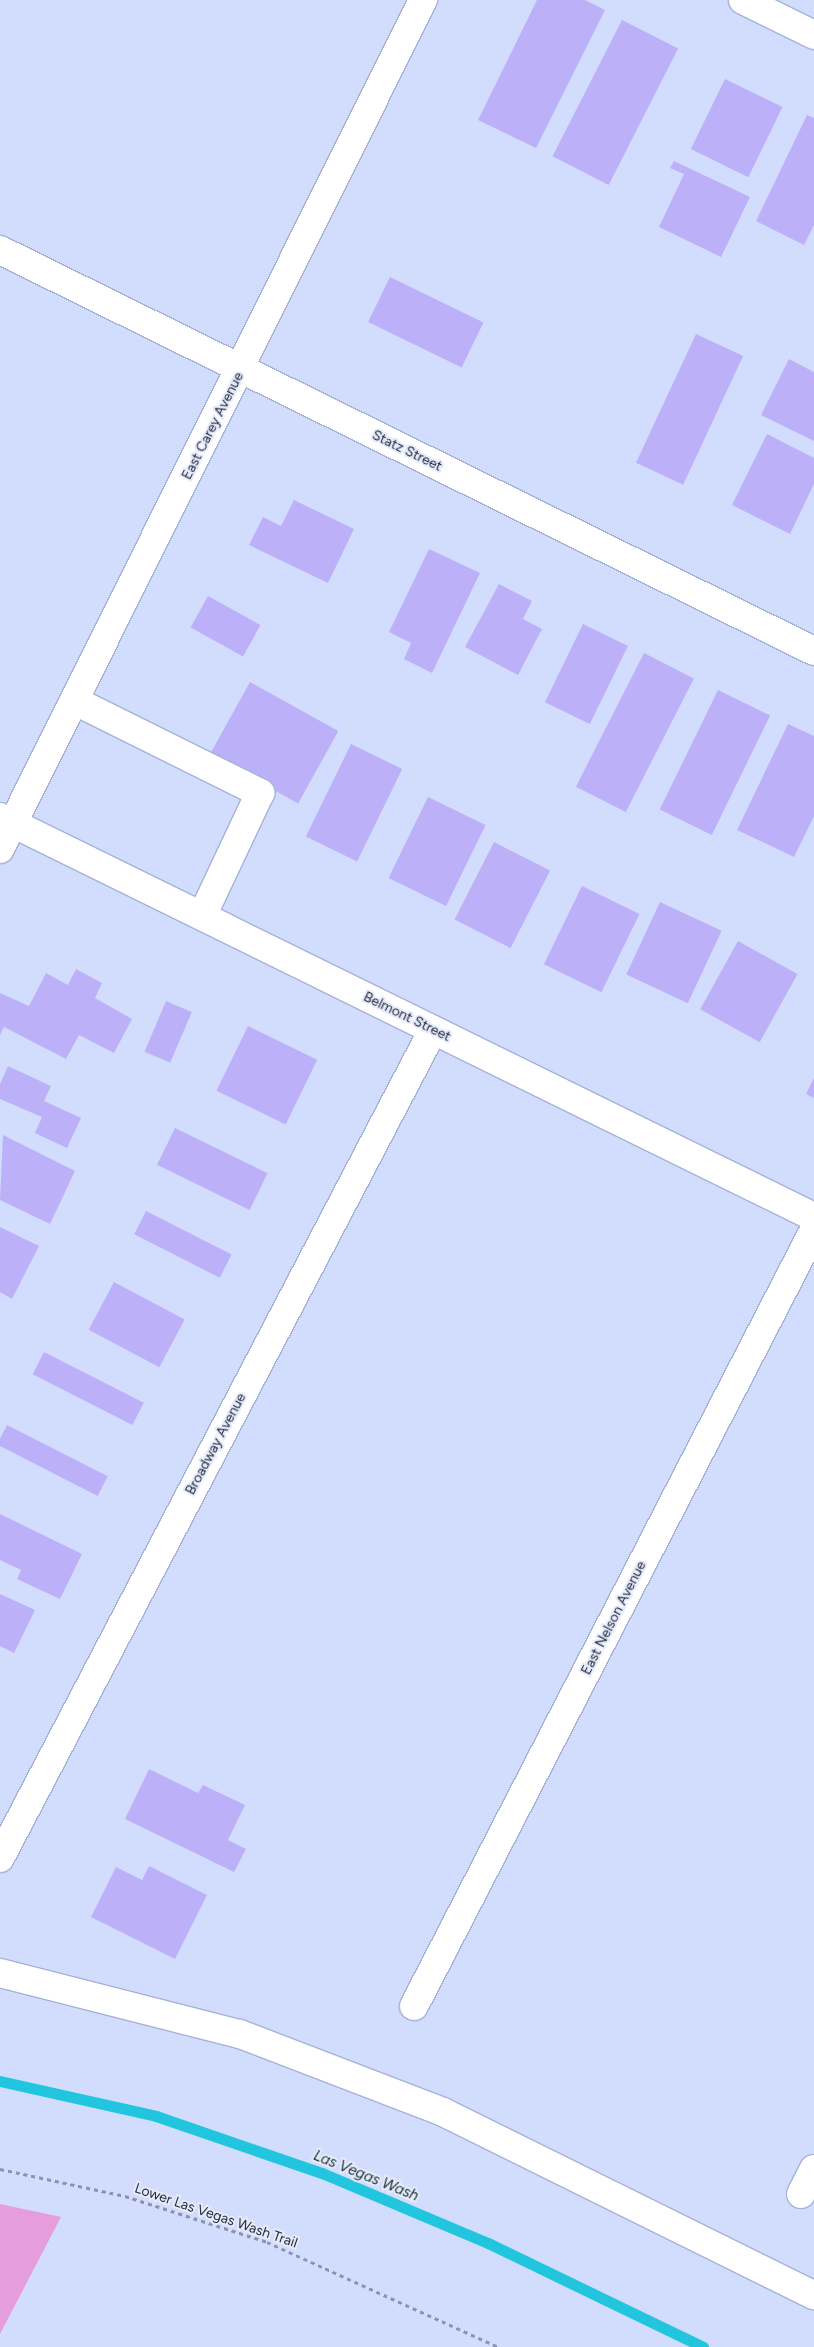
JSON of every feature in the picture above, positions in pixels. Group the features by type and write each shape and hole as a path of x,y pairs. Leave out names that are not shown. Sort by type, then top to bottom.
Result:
{"street":[{"name":"East Carey Avenue","path":"0,849 7,820 75,701 241,370 423,0"},
{"path":"743,0 777,7 814,35"},
{"name":"Statz Street","path":"0,250 814,651"},
{"path":"75,701 260,792 202,916"},
{"name":"Belmont Street","path":"7,820 814,1217"},
{"name":"Broadway Avenue","path":"0,1858 433,1030"},
{"name":"East Nelson Avenue","path":"414,2006 814,1230"},
{"path":"0,1973 240,2034 443,2112 814,2295"},
{"path":"801,2194 814,2169"}],"path":[{"name":"Lower Las Vegas Wash Trail","path":"0,2169 125,2196 267,2242 498,2347"}],"shaded area":[{"path":"0,2204 61,2217 0,2334"}],"building":[{"path":"537,0 585,0 605,10 536,148 478,120"},
{"path":"622,20 678,49 609,185 553,156"},
{"path":"725,79 783,107 748,177 691,149"},
{"path":"807,115 814,118 814,225 804,245 756,221"},
{"path":"674,161 750,197 721,257 659,227 684,174 670,168"},
{"path":"390,277 483,323 462,368 368,322"},
{"path":"696,334 743,356 683,485 636,463"},
{"path":"789,359 814,372 814,441 761,415"},
{"path":"767,434 814,458 814,484 790,534 732,505"},
{"path":"294,500 354,529 328,583 249,545 263,517 281,526"},
{"path":"429,549 480,573 432,673 404,659 411,643 389,632"},
{"path":"499,584 532,601 523,619 542,629 518,675 465,647"},
{"path":"208,596 260,625 243,657 191,627"},
{"path":"583,624 628,646 590,724 545,702"},
{"path":"644,653 694,678 626,812 576,787"},
{"path":"250,682 338,731 298,804 210,755"},
{"path":"718,690 770,715 712,835 660,810"},
{"path":"788,724 814,736 814,816 794,857 737,830"},
{"path":"351,744 402,769 357,862 306,837"},
{"path":"428,797 486,825 446,906 389,878"},
{"path":"494,842 550,871 511,948 455,920"},
{"path":"582,886 640,914 601,992 544,964"},
{"path":"660,902 722,931 688,1003 626,975"},
{"path":"738,941 797,974 760,1042 700,1009"},
{"path":"76,969 102,983 95,998 132,1019 114,1053 79,1035 66,1059 4,1027 0,1035 0,993 29,1006 46,973 68,985"},
{"path":"166,1001 192,1012 170,1063 145,1052"},
{"path":"248,1026 317,1060 286,1124 216,1091"},
{"path":"8,1066 51,1086 44,1101 81,1118 67,1148 35,1133 42,1117 0,1099 0,1084"},
{"path":"814,1078 814,1098 806,1094"},
{"path":"175,1128 268,1173 250,1210 157,1165"},
{"path":"3,1135 75,1171 50,1224 0,1200"},
{"path":"146,1211 232,1255 220,1278 134,1234"},
{"path":"0,1227 39,1246 12,1299 0,1292"},
{"path":"114,1282 185,1320 159,1367 89,1330"},
{"path":"44,1352 144,1403 132,1425 33,1374"},
{"path":"7,1425 108,1476 98,1496 0,1446 0,1439"},
{"path":"0,1514 82,1554 60,1599 17,1579 21,1570 0,1560"},
{"path":"0,1594 35,1610 14,1653 0,1646"},
{"path":"149,1769 198,1793 203,1785 245,1805 228,1840 246,1849 234,1872 125,1819"},
{"path":"149,1866 207,1895 175,1959 91,1917 116,1867 142,1880"}],"waterway":[{"name":"Las Vegas Wash","path":"0,2081 156,2116 322,2173 488,2243 703,2347"}]}
